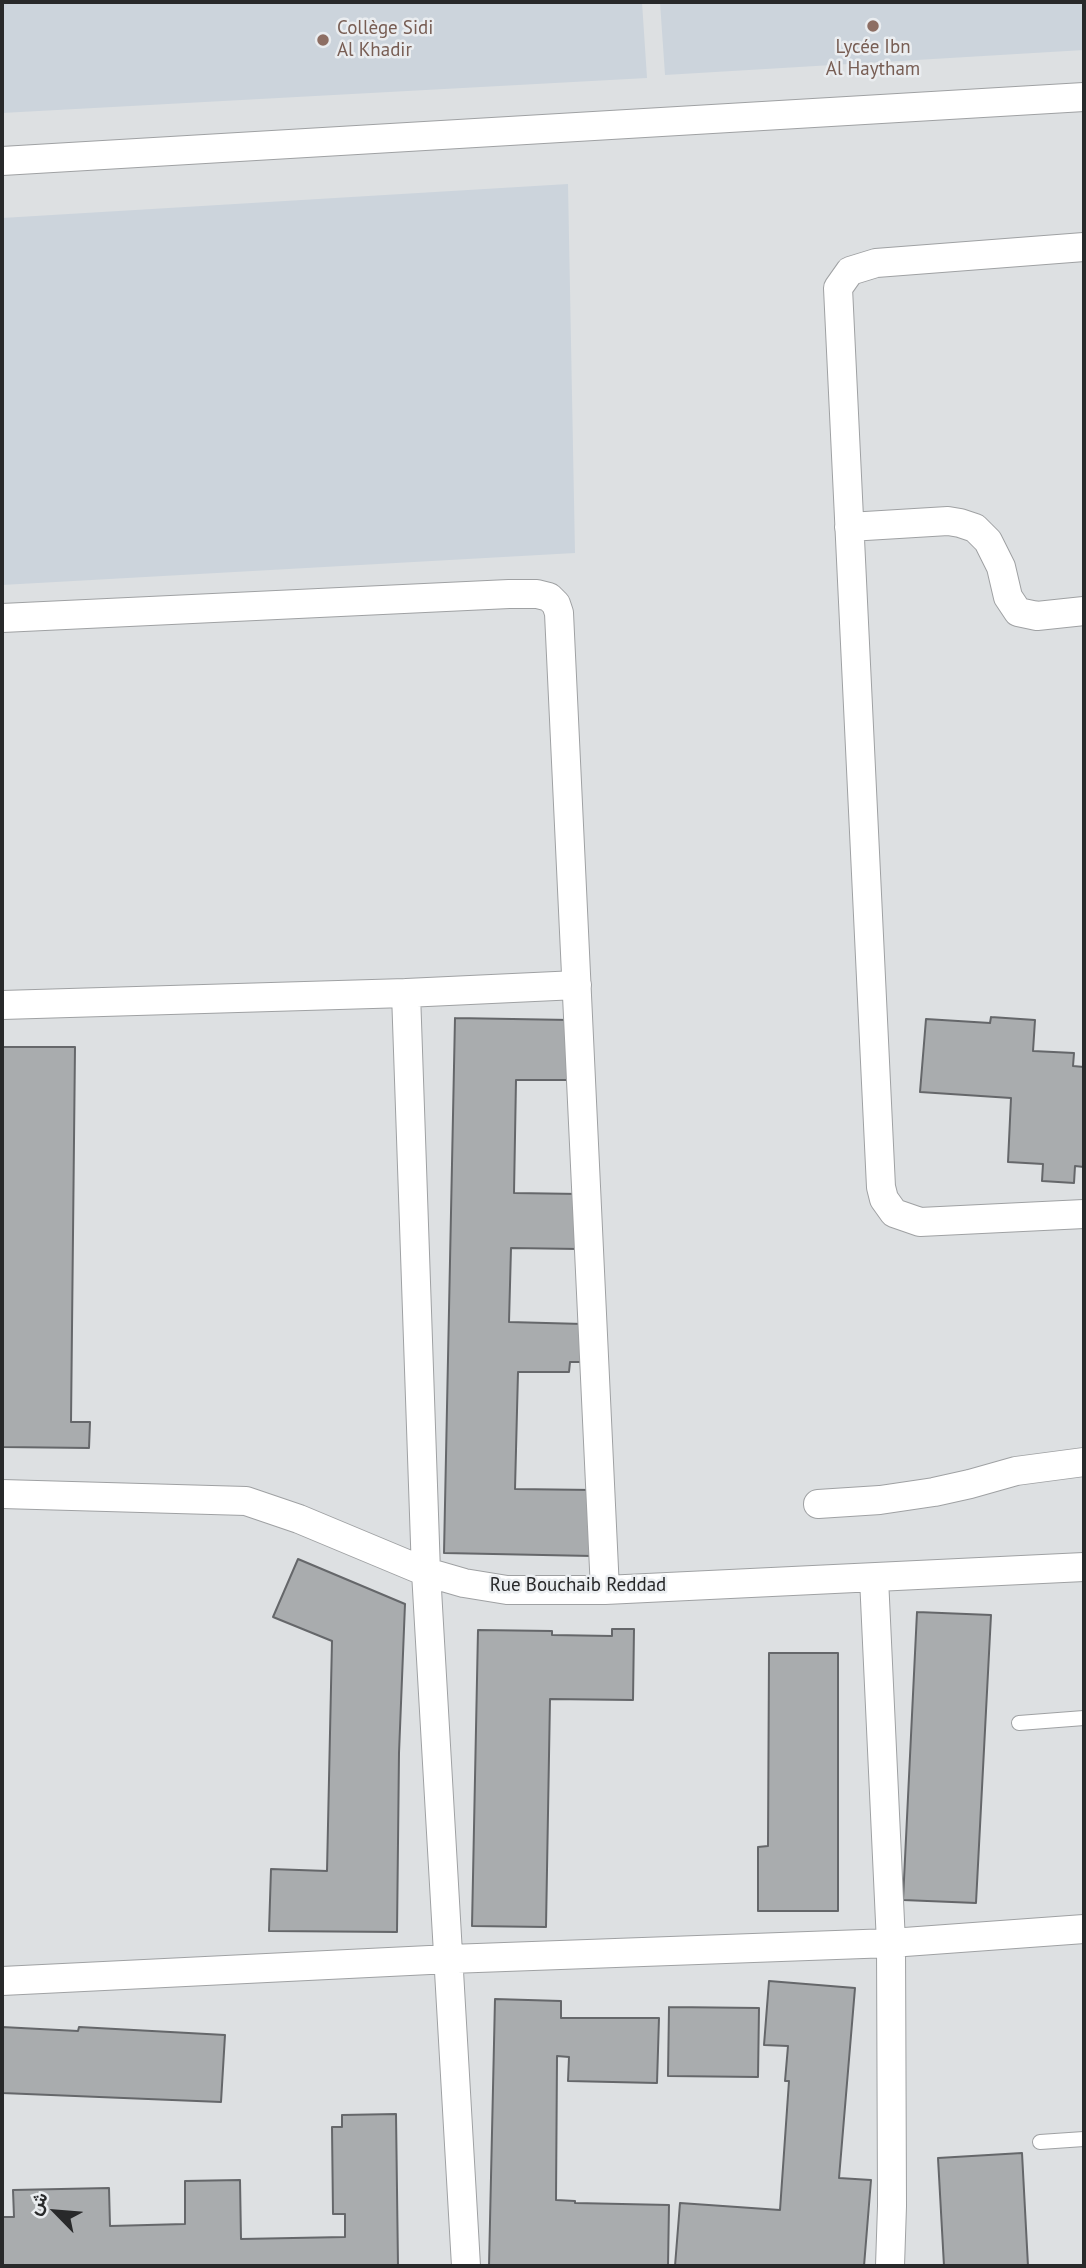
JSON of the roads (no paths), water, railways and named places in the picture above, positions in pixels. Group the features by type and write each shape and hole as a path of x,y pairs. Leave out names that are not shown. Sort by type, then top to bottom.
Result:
{"street":[{"path":"2,161 1084,97"},
{"path":"1084,247 876,263 850,271 838,288 881,1187 884,1199 894,1213 920,1222 1084,1214"},
{"path":"849,527 948,521 975,528 988,541 1001,567 1008,597 1018,612 1037,616 1084,611"},
{"path":"2,618 509,594 537,594 549,597 556,604 559,613 606,1590"},
{"path":"2,1004 406,993 577,985"},
{"path":"406,993 426,1572 467,2266"},
{"path":"818,1504 880,1500 934,1492 1016,1471 1084,1462"},
{"name":"Rue Bouchaib Reddad","path":"2,1494 246,1501 299,1519 426,1572 464,1583 507,1590 606,1590 1084,1567"},
{"path":"874,1578 891,1943 890,2266"},
{"path":"2,1981 450,1959 891,1943 1084,1929"}],"lane":[{"path":"1019,1723 1084,1718"},
{"path":"1040,2141 1084,2139"}],"place":[{"name":"Lycée Ibn Al Haytham","path":"873,26"},
{"name":"Collège Sidi Al Khadir","path":"323,40"}]}
